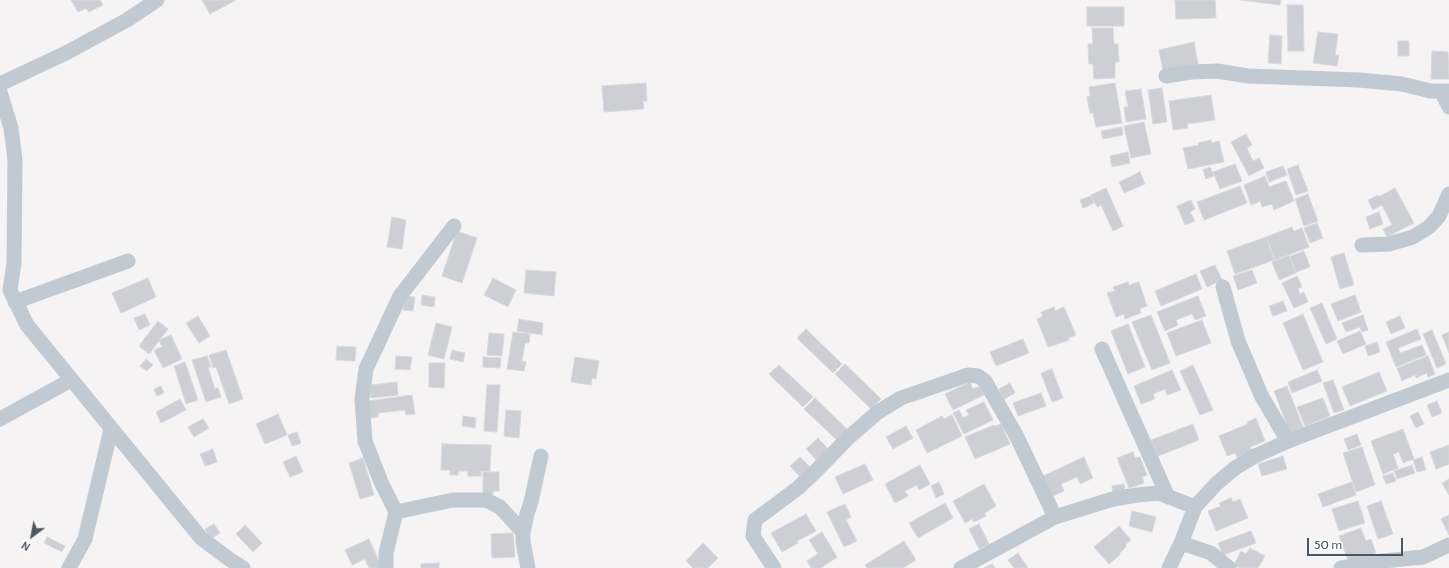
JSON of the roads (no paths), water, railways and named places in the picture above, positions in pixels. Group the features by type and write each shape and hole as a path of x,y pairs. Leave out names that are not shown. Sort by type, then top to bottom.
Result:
{"street":[{"path":"0,84 66,53 127,20 157,0"},
{"path":"1166,76 1191,72 1217,72 1248,76 1359,80 1402,84 1430,91 1445,91 1449,107"},
{"path":"0,92 11,128 15,160 13,296"},
{"path":"1362,245 1389,244 1413,237 1429,227 1439,216 1449,194"},
{"path":"386,568 386,553 396,512 381,482 365,441 362,399 366,369 400,296 454,226"},
{"path":"13,296 128,261"},
{"path":"0,273 27,325 111,429 201,538 243,568"},
{"path":"1223,287 1238,341 1262,397 1288,441"},
{"path":"1102,349 1168,497"},
{"path":"774,568 754,536 755,520 798,488 848,438 878,412 901,398 968,375 978,376 985,381 1016,435 1055,517"},
{"path":"0,419 71,380"},
{"path":"1169,568 1181,543 1195,507 1216,484 1235,468 1253,457 1288,441 1449,380"},
{"path":"69,568 85,539 111,429"},
{"path":"528,568 523,542 523,532 531,502 540,456"},
{"path":"961,568 1055,517 1105,501 1159,493 1195,507"},
{"path":"396,512 453,500 486,500 500,507 523,532"},
{"path":"1181,543 1211,553 1229,568"},
{"path":"1341,568 1373,562 1423,557 1449,545"}]}
